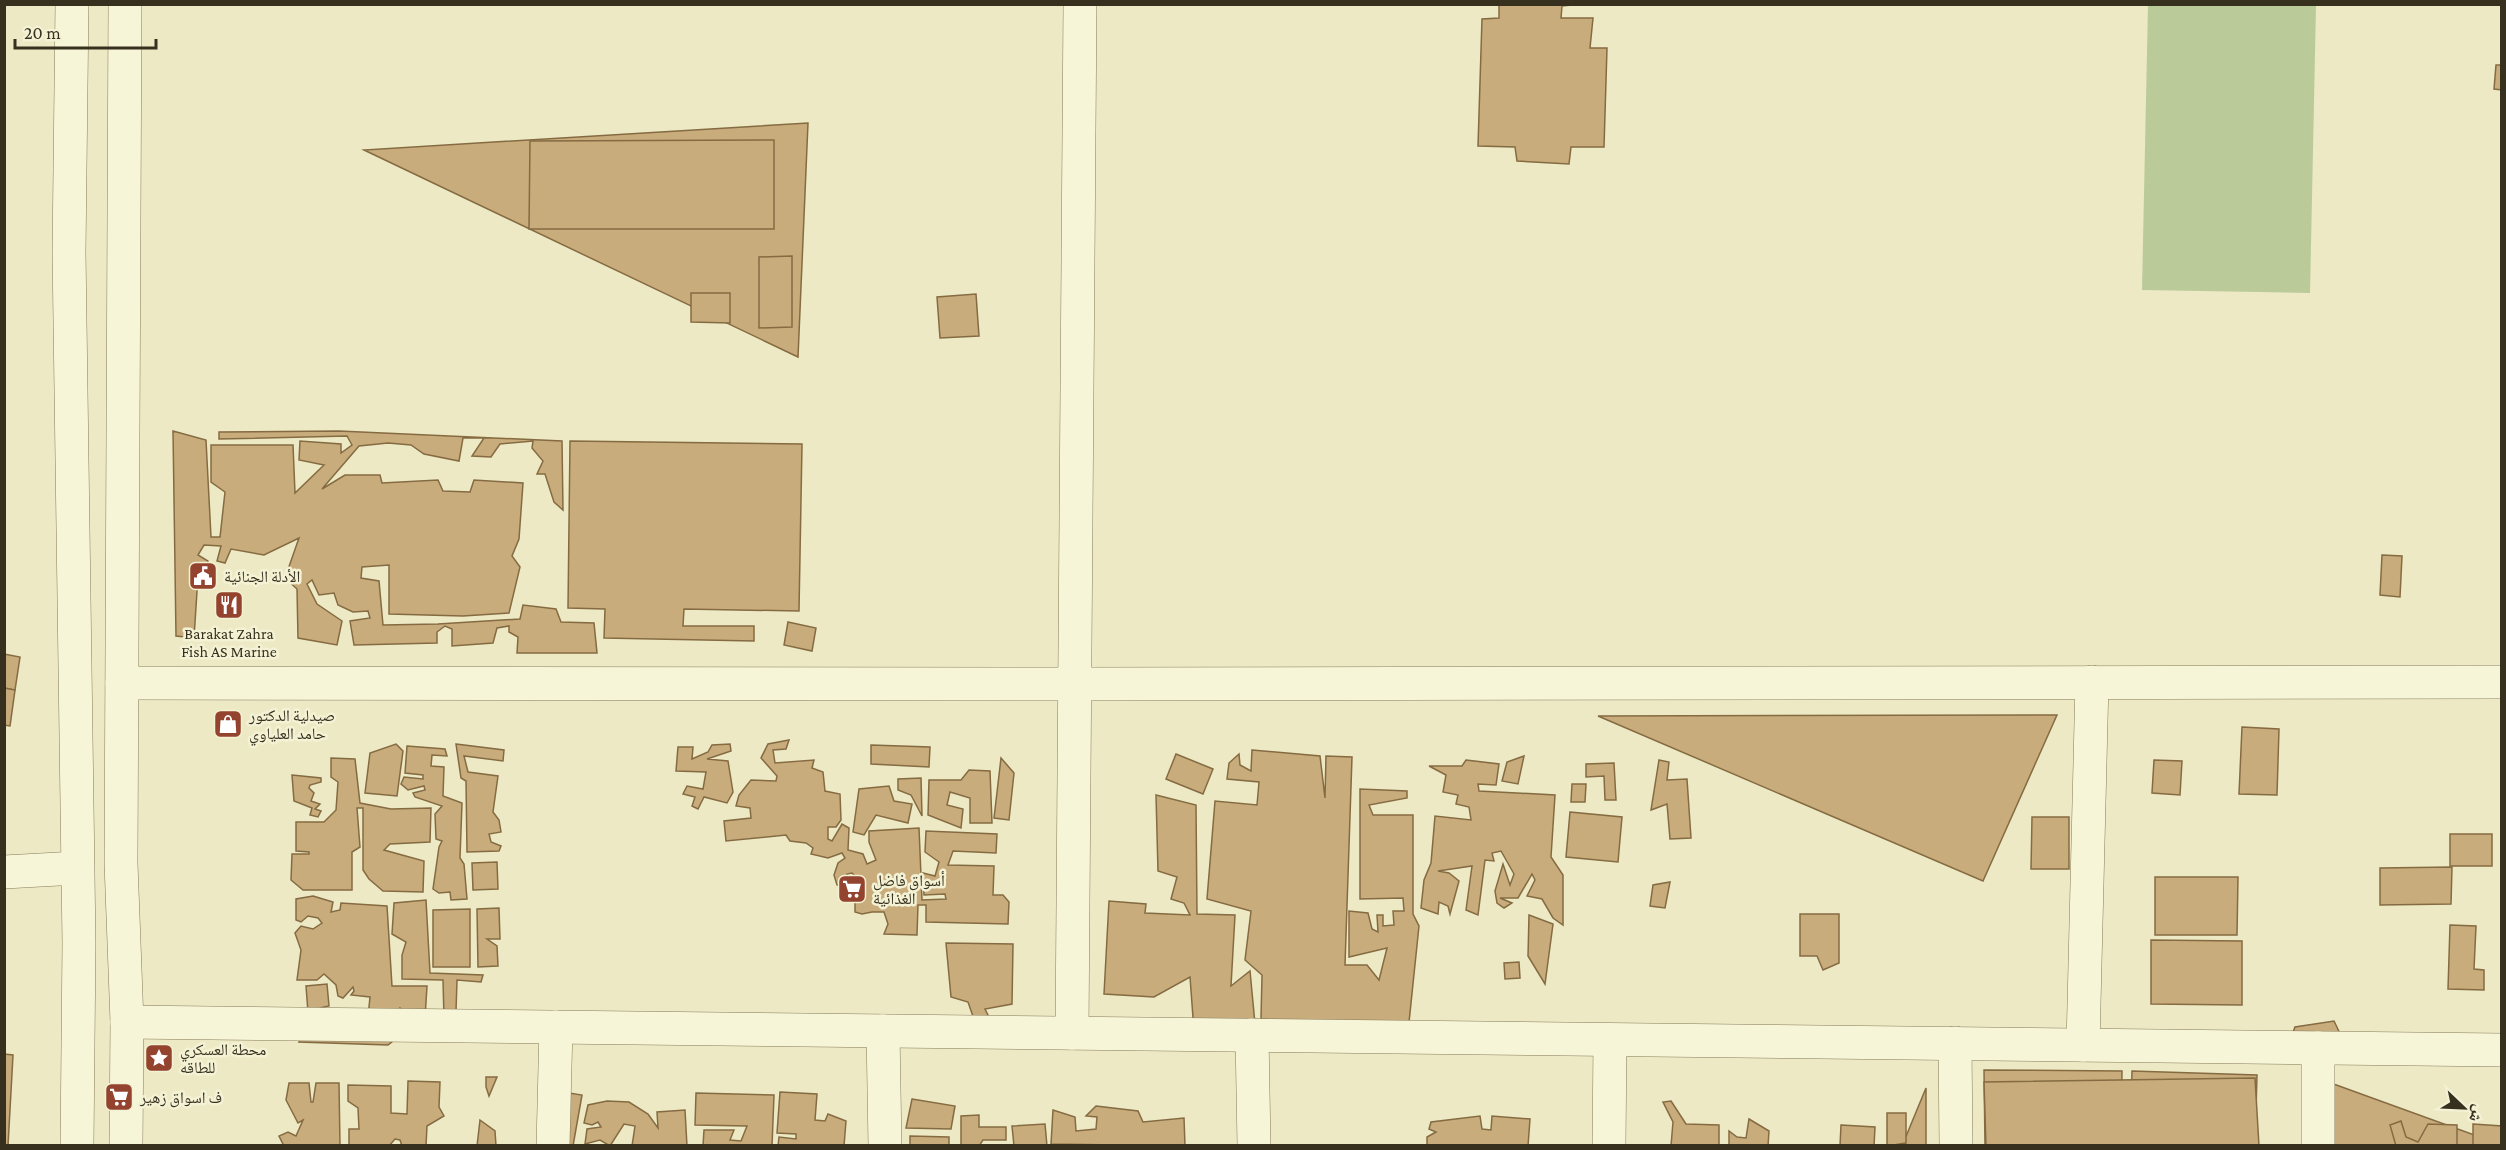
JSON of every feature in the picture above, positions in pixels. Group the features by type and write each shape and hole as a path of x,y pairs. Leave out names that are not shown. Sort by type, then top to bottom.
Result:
{"street":[{"path":"72,4 69,252 77,868 77,1146"},
{"path":"125,4 121,862 127,1022 126,1146"},
{"path":"1072,1033 1080,4"},
{"path":"2083,1045 2092,682"},
{"path":"122,683 2502,682"},
{"path":"4,872 77,868"},
{"path":"127,1022 2502,1050"},
{"path":"553,1146 556,1027"},
{"path":"883,1031 885,1146"},
{"path":"1252,1035 1254,1146"},
{"path":"1609,1146 1610,1040"},
{"path":"1955,1044 1956,1146"},
{"path":"2318,1048 2318,1146"}],"green space":[{"path":"2148,5 2316,5 2310,293 2142,290"}],"building":[{"path":"1499,4 1581,4 1562,6 1561,18 1593,18 1590,48 1607,48 1604,147 1571,147 1569,164 1517,161 1515,147 1478,146 1482,19 1499,18"},
{"path":"2496,65 2502,65 2502,90 2494,89"},
{"path":"808,123 798,357 364,150"},
{"path":"774,140 774,229 529,229 530,141"},
{"path":"792,256 792,327 759,328 759,257"},
{"path":"691,293 730,293 730,323 691,322"},
{"path":"976,294 979,336 940,338 937,297"},
{"path":"173,431 206,440 211,537 220,537 225,492 211,482 211,445 293,445 295,493 324,465 299,460 300,441 341,444 341,453 352,445 347,436 219,439 219,432 339,431 562,441 563,510 554,502 545,474 537,474 543,461 532,448 533,441 500,444 491,457 472,456 484,438 463,438 459,461 424,454 411,445 388,443 359,446 322,489 345,475 380,475 382,483 438,480 443,491 470,492 474,480 523,483 519,539 512,556 520,567 509,613 463,616 389,614 389,565 362,567 361,578 379,581 383,625 520,619 523,605 556,609 561,622 594,623 597,653 517,653 518,637 509,632 509,626 497,628 493,643 452,646 452,629 445,626 437,632 437,643 354,645 350,621 370,618 368,611 353,612 338,605 334,593 319,595 312,580 307,584 317,604 342,621 337,645 298,638 297,589 285,578 299,538 264,555 231,549 225,563 217,561 221,546 204,545 198,555 208,561 203,575 198,576 194,638 176,636"},
{"path":"570,441 802,444 799,611 684,609 683,626 754,626 754,641 604,638 605,609 568,608"},
{"path":"2382,555 2402,556 2400,597 2380,595"},
{"path":"788,622 816,628 812,651 784,645"},
{"path":"4,654 20,657 15,690 4,688"},
{"path":"4,688 15,690 10,726 4,725"},
{"path":"2057,715 1983,881 1598,716"},
{"path":"2242,727 2279,729 2277,795 2239,794"},
{"path":"789,740 786,749 773,750 775,763 814,760 812,768 823,772 825,791 840,794 841,820 836,827 828,827 828,839 832,841 842,824 849,828 848,850 863,854 867,864 876,860 869,842 869,831 919,828 922,900 946,899 945,894 924,895 923,873 935,876 939,862 925,852 926,831 997,834 996,853 953,851 948,865 994,866 993,895 1003,895 1009,902 1008,924 926,922 926,905 918,905 917,935 884,934 888,924 884,912 862,914 855,912 855,876 852,873 847,874 846,888 837,885 834,875 838,863 845,858 842,853 828,858 811,854 813,848 806,843 790,841 786,835 726,841 724,821 751,818 750,808 736,806 739,795 751,780 776,781 777,776 761,758 768,744"},
{"path":"396,744 403,751 397,796 365,793 370,753"},
{"path":"456,744 504,750 503,761 464,756 468,772 498,776 493,812 499,820 501,832 489,834 491,842 501,846 499,851 467,852 466,781 461,778"},
{"path":"730,744 731,751 707,759 728,761 733,792 727,803 704,797 698,809 692,806 695,797 683,794 687,786 703,789 706,772 676,771 678,747 693,747 692,759 708,752 712,745"},
{"path":"871,745 930,747 929,767 871,764"},
{"path":"407,746 445,749 447,756 432,755 431,766 444,767 443,796 462,803 460,858 464,864 467,899 451,900 450,892 439,893 433,889 439,847 442,841 436,839 435,814 442,806 415,797 413,793 425,790 424,786 408,790 401,784 404,777 423,779 423,775 405,773"},
{"path":"1252,750 1320,756 1325,798 1326,756 1352,757 1345,965 1367,965 1379,980 1387,948 1349,957 1349,911 1368,913 1372,929 1378,932 1377,915 1383,915 1383,926 1394,925 1393,911 1404,911 1403,898 1360,899 1360,789 1407,791 1407,798 1369,805 1373,815 1413,815 1413,914 1419,926 1408,1032 1261,1019 1262,975 1245,960 1251,911 1207,899 1215,801 1257,805 1259,782 1227,779 1229,763 1239,754 1240,765 1251,771"},
{"path":"1176,754 1213,769 1203,794 1166,779"},
{"path":"1524,756 1518,784 1502,781 1507,762"},
{"path":"331,758 355,759 360,803 391,809 431,808 430,842 390,844 384,850 424,861 423,892 383,891 369,879 363,870 363,808 357,808 360,847 352,852 352,890 303,890 291,880 292,854 309,854 309,852 296,851 296,822 324,822 336,810 338,782 331,777"},
{"path":"1001,758 1014,773 1009,820 994,818"},
{"path":"1466,760 1499,764 1496,785 1478,784 1479,791 1555,795 1551,857 1563,875 1563,925 1553,918 1542,899 1527,896 1535,880 1532,874 1518,898 1500,898 1512,903 1504,908 1497,903 1495,891 1503,864 1510,885 1514,874 1501,851 1492,853 1494,861 1485,860 1478,915 1466,910 1472,866 1438,871 1449,873 1459,881 1450,914 1448,906 1439,902 1438,914 1421,908 1424,880 1431,863 1435,816 1471,820 1469,807 1456,804 1458,795 1443,792 1446,775 1429,766 1462,766"},
{"path":"1659,760 1669,762 1667,780 1687,779 1691,838 1670,839 1667,804 1651,810"},
{"path":"2154,760 2182,761 2180,795 2152,793"},
{"path":"1614,763 1616,800 1605,800 1604,776 1586,777 1586,764"},
{"path":"969,770 990,771 992,823 970,823 970,798 950,792 947,805 963,809 961,828 928,815 929,780 961,780"},
{"path":"292,775 321,778 321,782 310,785 309,788 314,793 311,801 320,804 315,809 321,811 318,817 310,815 312,808 294,801"},
{"path":"921,778 922,816 911,795 898,790 898,779"},
{"path":"1572,784 1586,784 1585,802 1571,802"},
{"path":"889,786 894,801 912,804 908,823 876,815 864,835 853,832 859,789"},
{"path":"1156,795 1196,805 1197,914 1235,915 1231,986 1250,971 1255,1024 1194,1031 1190,977 1154,997 1104,994 1109,901 1146,904 1145,913 1190,915 1184,903 1171,899 1177,877 1158,871"},
{"path":"1570,812 1622,817 1618,862 1566,857"},
{"path":"2032,817 2069,817 2069,869 2031,869"},
{"path":"2450,834 2492,834 2492,866 2450,866"},
{"path":"497,862 498,889 473,890 472,863"},
{"path":"2452,867 2451,904 2380,905 2380,868"},
{"path":"2155,877 2238,877 2237,935 2155,935"},
{"path":"1670,882 1665,908 1650,906 1653,885"},
{"path":"313,896 333,902 331,912 340,910 341,903 387,906 392,986 427,986 424,1034 400,1008 398,1037 388,1045 299,1042 309,1025 306,986 327,984 329,1006 320,1008 368,1017 370,997 351,995 354,991 353,987 343,998 338,996 336,985 324,974 317,980 297,980 301,950 295,933 301,926 313,929 322,923 318,918 308,916 301,922 296,920 296,899"},
{"path":"426,900 430,973 483,975 481,982 457,980 456,1011 444,1018 443,980 402,979 402,955 406,942 392,934 394,903"},
{"path":"499,908 500,939 487,939 497,946 498,966 478,967 477,909"},
{"path":"470,909 470,967 433,967 433,910"},
{"path":"1800,914 1839,914 1839,963 1823,970 1817,956 1800,956"},
{"path":"1529,915 1553,924 1545,984 1528,956"},
{"path":"2450,925 2476,926 2474,969 2484,970 2484,990 2448,989"},
{"path":"2151,940 2242,941 2242,1005 2151,1004"},
{"path":"946,943 1013,944 1012,1004 985,1009 989,1017 976,1025 968,1002 951,997"},
{"path":"1519,962 1520,978 1505,979 1504,963"},
{"path":"2334,1021 2345,1044 2287,1048 2295,1027"},
{"path":"4,1054 13,1055 8,1146 4,1146"},
{"path":"1984,1070 2122,1071 2121,1146 1985,1146"},
{"path":"2132,1071 2257,1075 2255,1146 2130,1146"},
{"path":"486,1077 497,1077 489,1096 486,1087"},
{"path":"2255,1078 2259,1146 1986,1146 1984,1082"},
{"path":"2317,1078 2502,1145 2502,1146 2318,1146"},
{"path":"408,1081 440,1082 439,1107 444,1116 427,1126 426,1146 402,1146 400,1140 395,1139 389,1146 349,1146 349,1129 359,1129 358,1108 348,1101 348,1085 391,1086 391,1113 407,1114"},
{"path":"289,1083 309,1083 311,1102 313,1102 316,1083 339,1083 340,1146 284,1146 279,1136 288,1132 296,1136 303,1120 298,1123 286,1100"},
{"path":"1926,1088 1926,1146 1902,1146"},
{"path":"550,1090 582,1095 573,1146 546,1146"},
{"path":"780,1092 817,1094 815,1120 825,1121 828,1114 846,1121 844,1146 778,1146 779,1137 796,1139 796,1134 777,1133"},
{"path":"696,1093 774,1095 772,1146 703,1146 704,1130 734,1130 730,1140 741,1141 747,1126 695,1125"},
{"path":"912,1099 955,1106 951,1129 906,1128"},
{"path":"607,1101 629,1102 648,1114 658,1128 657,1112 685,1110 687,1146 632,1146 635,1126 624,1124 610,1146 600,1140 585,1144 587,1129 601,1127 598,1122 592,1125 584,1123 588,1105"},
{"path":"1671,1101 1686,1124 1719,1125 1719,1146 1671,1146 1673,1122 1663,1102"},
{"path":"1096,1106 1138,1111 1143,1122 1184,1118 1185,1146 1051,1144 1053,1110 1075,1117 1076,1131 1096,1129 1097,1117 1086,1116"},
{"path":"1887,1113 1906,1113 1906,1143 1887,1146"},
{"path":"979,1115 979,1127 1006,1127 1006,1140 983,1140 979,1146 961,1146 961,1116"},
{"path":"1480,1116 1482,1129 1491,1130 1492,1116 1530,1119 1528,1146 1427,1146 1427,1137 1436,1132 1429,1129 1431,1122"},
{"path":"1749,1119 1769,1131 1768,1146 1729,1146 1729,1131 1737,1137 1746,1138"},
{"path":"480,1120 495,1131 496,1146 477,1146"},
{"path":"2401,1121 2406,1137 2418,1142 2428,1124 2457,1125 2457,1146 2396,1146 2390,1125"},
{"path":"1045,1124 1047,1146 1014,1146 1012,1126"},
{"path":"2473,1124 2502,1126 2502,1146 2473,1146"},
{"path":"1841,1125 1875,1127 1874,1146 1840,1146"},
{"path":"910,1136 949,1137 949,1146 910,1146"}],"place":[{"name":"الأدلة الجنائية","path":"203,576"},
{"name":"Barakat Zahra Fish AS Marine","path":"229,605"},
{"name":"صيدلية الدكتور حامد العلياوي","path":"228,724"},
{"name":"أسواق فاضل الغذائية","path":"852,889"},
{"name":"محطة العسكري للطاقه","path":"159,1058"},
{"name":"ف اسواق زهير","path":"119,1097"}]}
